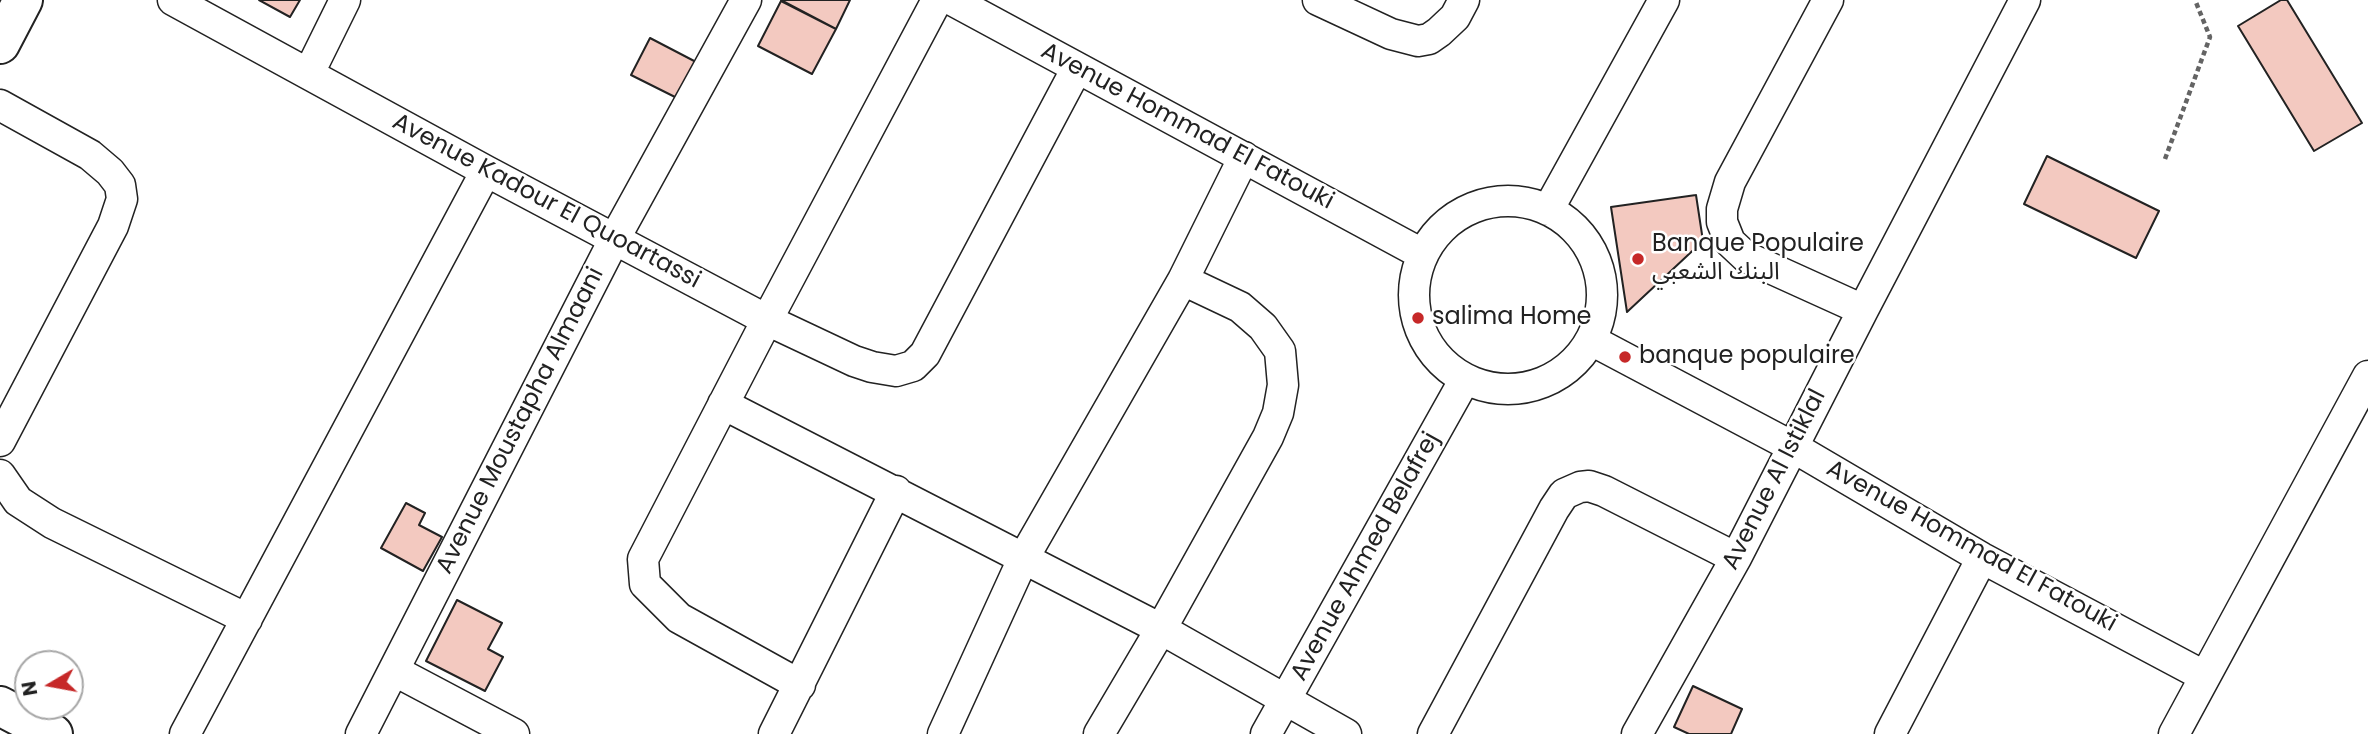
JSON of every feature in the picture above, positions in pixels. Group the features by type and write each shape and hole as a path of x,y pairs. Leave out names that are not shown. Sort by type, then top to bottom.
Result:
{"street":[{"path":"0,44 23,0"},
{"name":"Avenue Kadour El Quoartassi","path":"173,0 767,320 872,367 895,371 912,366 925,354 1077,68"},
{"path":"309,73 345,0"},
{"name":"Avenue Moustapha Almaani","path":"361,734 615,238 746,0"},
{"path":"800,685 679,618 645,584 643,559 937,0"},
{"name":"Avenue Hommad El Fatouki","path":"953,0 1422,254"},
{"path":"1318,0 1391,34 1418,41 1429,39 1439,32 1455,16 1464,0"},
{"path":"1548,210 1664,0"},
{"path":"1828,0 1730,182 1722,209 1722,222 1730,242 1746,257 1863,310"},
{"name":"Avenue Al Istiklal","path":"1637,734 1736,558 2025,0"},
{"path":"0,105 90,155 110,172 120,185 122,199 113,226 0,441"},
{"path":"943,734 1023,559 1183,280 1244,157"},
{"path":"185,734 486,171"},
{"path":"1517,201 1548,210 1560,216 1578,233 1597,266 1601,304 1596,328 1591,340 1575,361 1542,383 1503,390 1476,384 1447,368 1422,335 1415,315 1413,295 1422,254 1441,228 1461,213 1484,203 1517,201"},
{"path":"1099,734 1161,629 1268,437 1278,413 1283,385 1280,351 1263,327 1240,307 1183,280"},
{"name":"Avenue Hommad El Fatouki","path":"1591,340 1793,447 1982,558 2204,676"},
{"path":"2174,734 2368,376"},
{"name":"Avenue Ahmed Belafrej","path":"1266,734 1465,379"},
{"path":"723,404 1161,629 1346,734"},
{"path":"0,475 18,501 52,523 247,619"},
{"path":"1433,734 1564,494 1589,486 1604,491 1736,558"},
{"path":"774,734 895,491"},
{"path":"1890,734 1982,558"},
{"path":"395,671 514,734"},
{"path":"0,706 53,734"}],"path":[{"path":"2165,159 2210,37 2195,0"}],"building":[{"path":"259,0 300,0 290,17"},
{"path":"781,0 850,0 836,29"},
{"path":"2281,0 2287,0 2362,123 2314,151 2238,26"},
{"path":"781,1 836,29 812,74 758,46"},
{"path":"650,38 698,63 679,99 631,75"},
{"path":"2047,156 2159,211 2136,258 2024,204"},
{"path":"1696,195 1703,241 1627,312 1611,207"},
{"path":"406,503 425,513 419,525 442,537 423,571 381,548"},
{"path":"457,600 502,623 488,649 503,657 485,691 426,661"},
{"path":"1693,686 1742,709 1731,734 1689,734 1674,727"}],"place":[{"name":"Banque Populaire البنك الشعبي","path":"1638,259"},
{"name":"salima Home","path":"1418,318"},
{"name":"banque populaire","path":"1625,357"}]}
